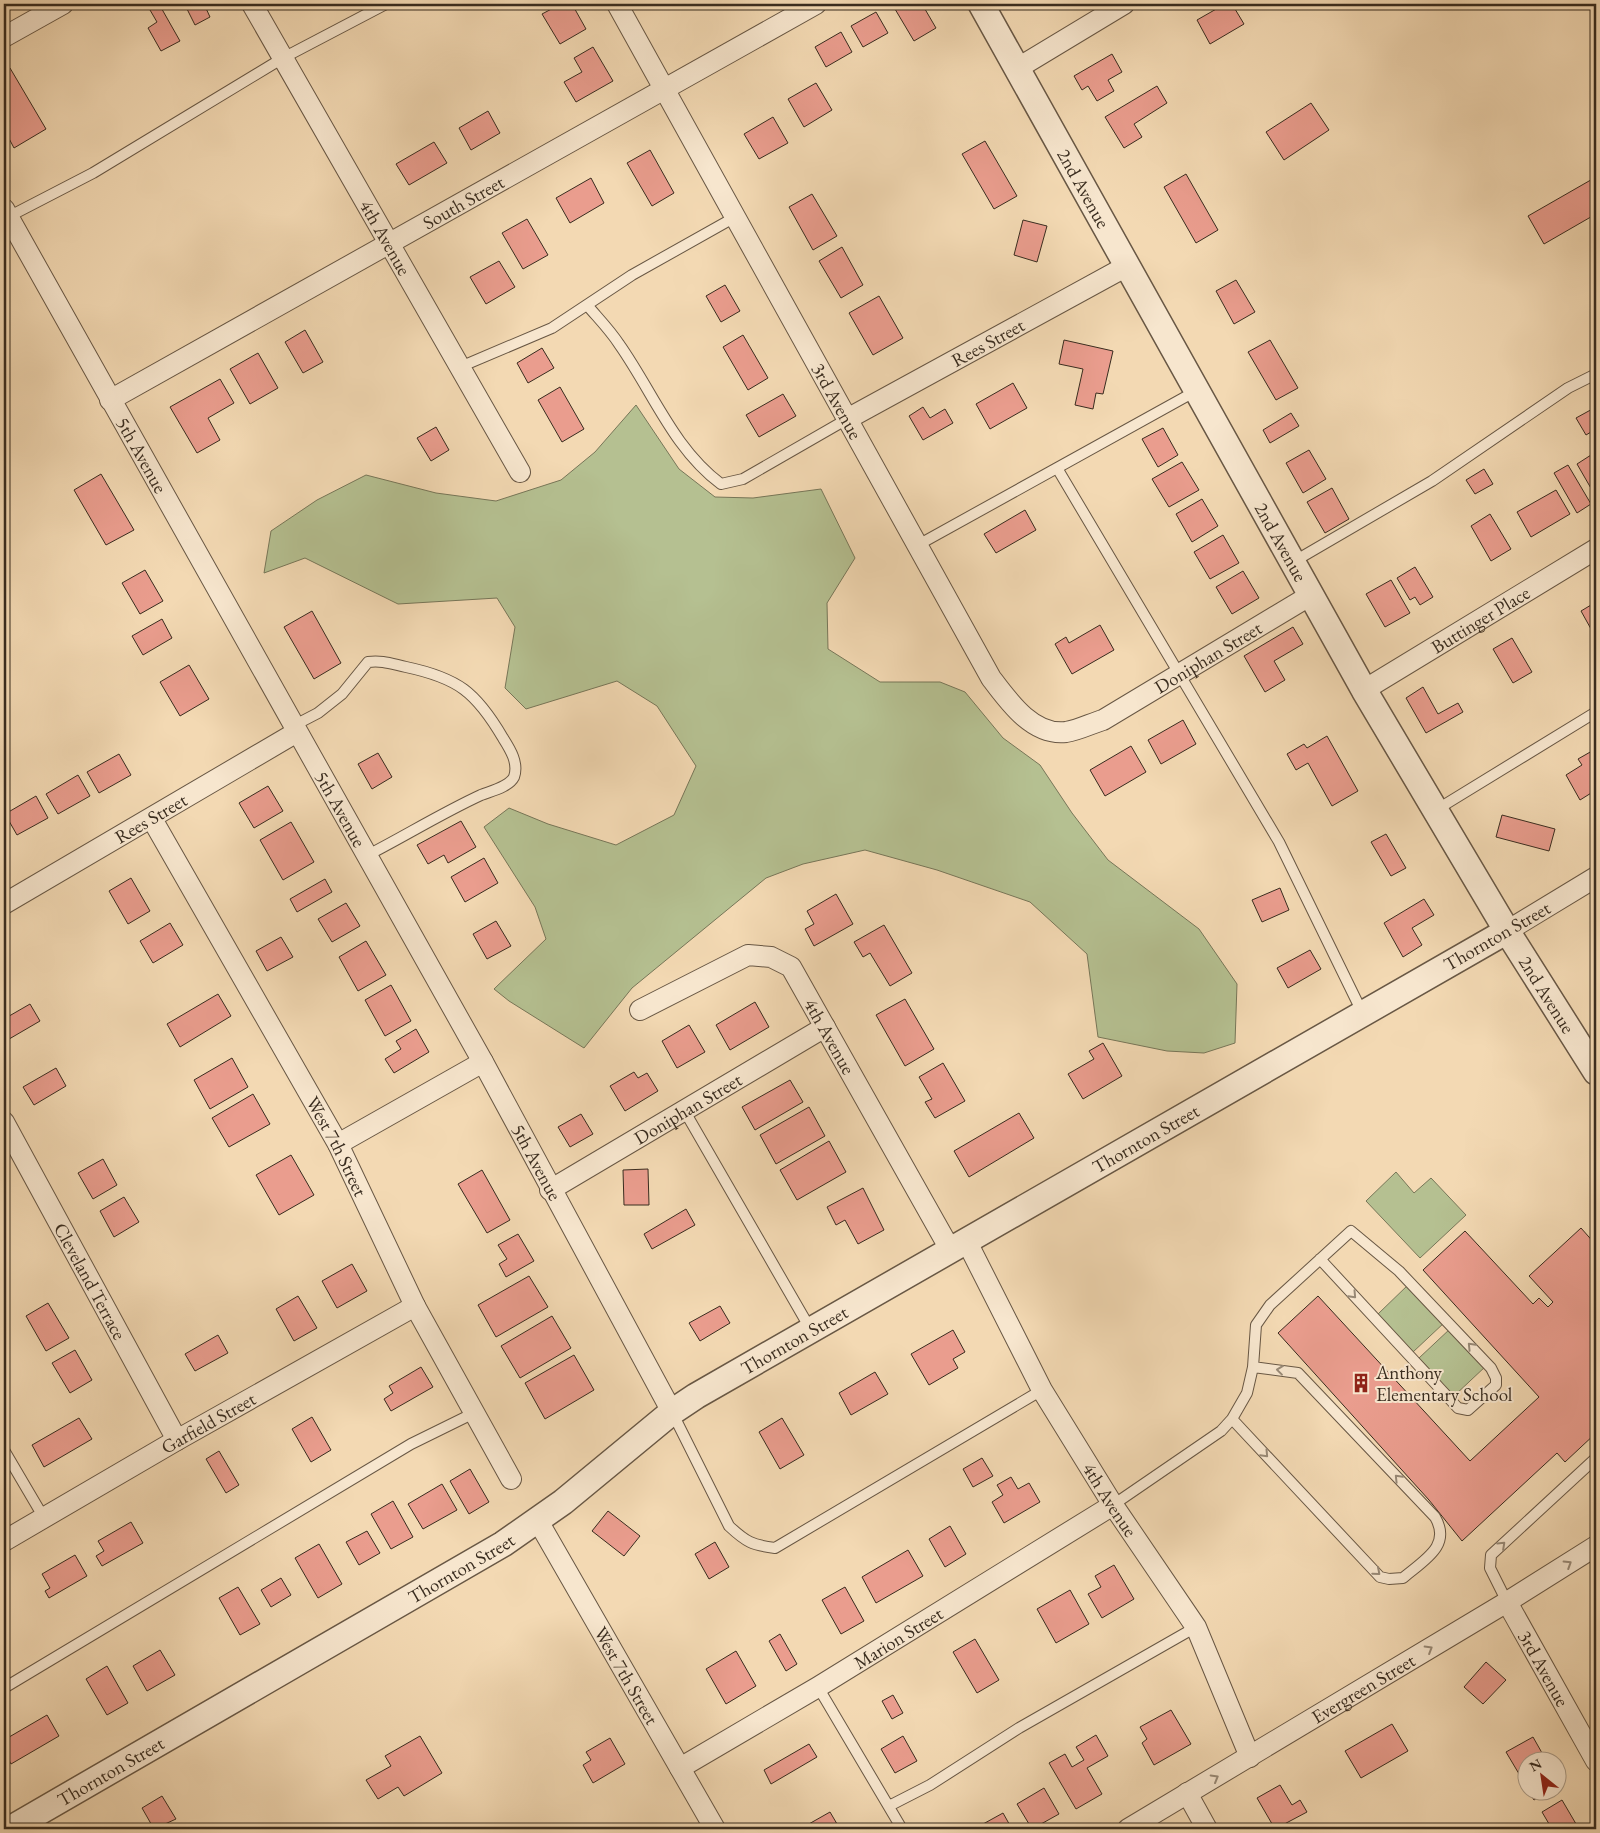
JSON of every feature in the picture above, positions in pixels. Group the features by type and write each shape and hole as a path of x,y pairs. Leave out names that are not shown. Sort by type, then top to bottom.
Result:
{"street":[{"path":"4,37 63,4"},
{"name":"4th Avenue","path":"252,4 520,472"},
{"name":"3rd Avenue","path":"618,4 849,418 991,678 1007,700 1036,727 1066,732 1104,720"},
{"name":"South Street","path":"110,400 816,4"},
{"name":"2nd Avenue","path":"981,4 1364,690 1507,931 1596,1072"},
{"path":"1018,68 1124,4"},
{"name":"5th Avenue","path":"6,213 483,1062 550,1190 672,1412"},
{"name":"Rees Street","path":"849,418 1127,266"},
{"name":"Buttinger Place","path":"1364,690 1596,549"},
{"name":"Doniphan Street","path":"1104,720 1311,595"},
{"name":"Rees Street","path":"4,904 152,819 295,729"},
{"name":"West 7th Street","path":"152,819 338,1144 415,1306 511,1480"},
{"name":"Thornton Street","path":"10,1829 503,1544 538,1521 672,1412 1507,931 1596,876"},
{"name":"4th Avenue","path":"640,1010 748,955 771,957 791,967 825,1027 959,1246 1042,1390 1113,1505 1196,1627 1250,1757"},
{"name":"Doniphan Street","path":"550,1190 825,1027"},
{"path":"338,1144 483,1062"},
{"name":"Cleveland Terrace","path":"4,1122 176,1440"},
{"name":"Garfield Street","path":"4,1541 176,1440 415,1306"},
{"name":"Marion Street","path":"680,1768 818,1687 1113,1505"},
{"name":"West 7th Street","path":"538,1521 715,1829"},
{"name":"Evergreen Street","path":"1128,1829 1507,1602 1596,1546"},
{"name":"3rd Avenue","path":"1507,1602 1596,1761"},
{"path":"1187,1794 1207,1829"}],"lane":[{"path":"6,213 93,174 283,58 386,4"},
{"path":"460,367 552,328 632,275 736,216"},
{"path":"587,305 619,344 679,442 703,471 721,484 751,475 849,418"},
{"path":"1292,562 1432,481 1568,388 1596,374"},
{"path":"918,545 1196,391"},
{"path":"1057,468 1279,842 1363,1014"},
{"path":"295,729 342,694 368,662 380,660 446,677 473,696 491,717 510,748 516,766 513,778 503,786 456,807 366,856"},
{"path":"1436,810 1596,712"},
{"path":"684,1110 812,1331"},
{"path":"1113,1505 1222,1431 1232,1419 1247,1393 1253,1367 1256,1325 1263,1314 1320,1259 1351,1231 1399,1271 1491,1368 1496,1378 1496,1384 1468,1410 1458,1408 1320,1259"},
{"path":"1232,1419 1380,1577 1389,1579 1403,1578 1440,1543 1442,1529 1435,1517 1298,1373 1253,1367"},
{"path":"672,1412 729,1526 744,1540 755,1546 775,1548 1042,1390"},
{"path":"4,1688 410,1444 474,1413"},
{"path":"4,1450 44,1518"},
{"path":"1507,1602 1490,1568 1491,1555 1596,1458"},
{"path":"889,1806 930,1785 1019,1728 1196,1627"},
{"path":"818,1687 902,1829"}],"green space":[{"path":"636,405 679,469 715,497 753,498 821,489 855,558 827,603 828,649 880,682 940,682 965,692 1003,738 1040,765 1072,813 1108,860 1199,929 1237,984 1235,1043 1204,1053 1167,1051 1098,1037 1087,954 1030,902 937,870 865,850 803,864 766,878 632,988 584,1048 509,1001 494,989 546,939 535,907 484,827 509,808 548,824 616,845 674,815 696,766 657,706 617,681 526,709 505,688 515,627 497,598 398,604 305,558 264,573 271,531 317,500 366,475 436,493 496,501 561,480 595,452"},
{"path":"1396,1172 1414,1193 1431,1178 1466,1215 1420,1258 1366,1201"},
{"path":"1409,1284 1445,1322 1413,1352 1378,1314"},
{"path":"1451,1328 1486,1366 1454,1396 1419,1358"}],"building":[{"path":"159,4 180,41 161,51 148,28 157,22 150,10"},
{"path":"197,4 204,4 210,17 195,25 187,9"},
{"path":"561,4 572,4 586,29 560,44 542,14"},
{"path":"892,4 922,4 936,28 914,41"},
{"path":"1225,4 1232,4 1244,24 1210,44 1197,20"},
{"path":"876,12 888,33 863,47 851,26"},
{"path":"841,32 852,52 826,67 815,47"},
{"path":"593,47 613,81 576,102 564,82 582,72 574,58"},
{"path":"1112,54 1122,72 1108,80 1114,91 1097,101 1088,86 1082,90 1074,76"},
{"path":"10,68 46,129 14,148 4,129 4,72"},
{"path":"816,83 832,110 804,127 788,99"},
{"path":"1157,86 1167,103 1134,124 1142,137 1124,148 1105,117"},
{"path":"1311,103 1329,130 1284,160 1266,132"},
{"path":"488,111 500,133 471,150 459,128"},
{"path":"773,117 788,143 759,159 744,134"},
{"path":"985,141 1017,196 994,209 962,154"},
{"path":"434,142 447,163 409,185 396,164"},
{"path":"650,150 674,193 652,206 627,163"},
{"path":"1186,174 1218,230 1196,243 1164,187"},
{"path":"1596,177 1596,214 1544,244 1528,216"},
{"path":"591,178 604,203 570,223 556,198"},
{"path":"812,194 837,236 813,250 789,207"},
{"path":"527,219 548,255 523,269 502,233"},
{"path":"1023,220 1047,226 1037,262 1014,255"},
{"path":"842,247 863,285 841,298 819,261"},
{"path":"499,261 515,287 486,304 470,277"},
{"path":"1236,280 1255,312 1234,324 1216,291"},
{"path":"725,285 740,311 721,322 706,296"},
{"path":"879,296 903,338 873,355 849,313"},
{"path":"305,330 323,362 303,373 285,342"},
{"path":"743,335 768,378 748,390 723,347"},
{"path":"1064,340 1113,351 1103,394 1096,393 1093,409 1075,405 1083,369 1059,364"},
{"path":"1270,340 1298,388 1276,400 1248,352"},
{"path":"542,348 554,368 528,383 517,363"},
{"path":"258,353 278,388 250,404 230,369"},
{"path":"220,379 234,403 208,418 220,440 197,453 170,407"},
{"path":"1013,383 1027,408 990,429 976,404"},
{"path":"560,387 584,429 562,442 538,400"},
{"path":"783,394 796,416 759,437 746,415"},
{"path":"923,407 930,418 945,409 953,423 923,440 909,416"},
{"path":"1596,407 1596,429 1586,435 1576,418"},
{"path":"1291,413 1299,426 1270,443 1263,430"},
{"path":"436,427 449,450 431,461 417,438"},
{"path":"1163,428 1178,455 1158,467 1142,439"},
{"path":"1309,450 1326,479 1303,493 1286,463"},
{"path":"1591,455 1596,464 1596,497 1577,464"},
{"path":"1182,462 1199,490 1169,507 1152,479"},
{"path":"1568,465 1591,504 1577,513 1554,473"},
{"path":"1484,469 1493,484 1475,494 1466,480"},
{"path":"101,474 134,530 106,545 74,490"},
{"path":"1332,488 1349,519 1325,533 1307,502"},
{"path":"1556,490 1570,514 1531,537 1517,512"},
{"path":"1202,499 1218,526 1192,542 1176,514"},
{"path":"1025,510 1036,530 996,553 984,534"},
{"path":"1490,514 1511,549 1491,561 1471,526"},
{"path":"1223,535 1239,563 1210,579 1194,552"},
{"path":"1415,567 1433,597 1420,605 1415,597 1410,600 1397,578"},
{"path":"145,570 163,601 140,614 122,583"},
{"path":"1243,571 1259,598 1232,614 1216,587"},
{"path":"1391,580 1410,613 1385,627 1366,594"},
{"path":"1596,602 1596,638 1581,611"},
{"path":"312,611 341,663 314,679 284,627"},
{"path":"162,619 172,638 143,655 132,636"},
{"path":"1100,625 1114,650 1072,674 1055,644 1066,637 1069,643"},
{"path":"1293,627 1303,644 1274,661 1285,680 1265,692 1244,656"},
{"path":"1512,638 1532,672 1513,683 1493,649"},
{"path":"189,665 209,699 180,716 160,682"},
{"path":"1423,687 1438,714 1458,703 1463,712 1426,733 1406,698"},
{"path":"1183,720 1196,744 1161,764 1148,740"},
{"path":"1327,736 1358,791 1332,806 1308,763 1296,770 1287,754 1304,744 1307,748"},
{"path":"1131,746 1146,772 1105,796 1090,770"},
{"path":"1592,751 1596,755 1596,790 1580,800 1566,775 1582,765 1578,759"},
{"path":"378,753 392,777 372,789 358,764"},
{"path":"119,754 131,775 99,793 87,772"},
{"path":"78,775 90,796 58,814 46,794"},
{"path":"268,786 283,811 254,828 239,803"},
{"path":"36,796 48,818 17,835 5,814"},
{"path":"1502,815 1555,829 1549,851 1496,837"},
{"path":"461,821 476,847 448,863 444,855 428,864 417,845"},
{"path":"291,822 314,862 283,880 260,840"},
{"path":"1386,834 1406,868 1391,876 1371,842"},
{"path":"484,858 498,883 465,902 451,877"},
{"path":"131,878 150,911 128,924 109,891"},
{"path":"325,879 332,892 297,912 290,899"},
{"path":"1280,888 1289,910 1262,922 1252,900"},
{"path":"836,894 853,924 814,946 805,929 814,924 807,911"},
{"path":"1424,899 1434,915 1412,928 1422,945 1403,957 1384,923"},
{"path":"346,903 360,926 332,942 318,919"},
{"path":"496,921 511,946 487,959 473,934"},
{"path":"170,923 183,945 153,963 140,941"},
{"path":"884,925 912,973 890,986 870,953 863,957 854,942"},
{"path":"281,937 293,957 267,971 256,951"},
{"path":"366,941 386,975 358,991 339,957"},
{"path":"1310,950 1321,969 1288,988 1277,968"},
{"path":"391,985 411,1021 385,1036 365,1000"},
{"path":"218,994 231,1016 180,1047 167,1024"},
{"path":"905,999 934,1049 905,1066 876,1015"},
{"path":"755,1002 769,1027 730,1050 716,1025"},
{"path":"30,1004 40,1021 4,1042 4,1019"},
{"path":"689,1025 705,1052 677,1068 662,1041"},
{"path":"416,1029 429,1052 394,1073 385,1059 401,1049 396,1041"},
{"path":"1103,1043 1122,1076 1083,1099 1068,1074 1094,1059 1089,1051"},
{"path":"232,1058 248,1087 210,1109 194,1080"},
{"path":"943,1063 965,1101 935,1118 925,1102 932,1099 919,1077"},
{"path":"56,1068 66,1086 34,1105 23,1087"},
{"path":"634,1072 638,1078 647,1073 658,1091 625,1111 610,1086"},
{"path":"790,1080 803,1102 755,1130 742,1107"},
{"path":"253,1094 270,1124 229,1147 212,1118"},
{"path":"809,1107 825,1136 776,1164 760,1135"},
{"path":"1019,1113 1034,1138 969,1177 954,1151"},
{"path":"581,1114 593,1134 570,1147 558,1127"},
{"path":"829,1141 846,1172 797,1200 780,1170"},
{"path":"291,1155 314,1195 279,1215 256,1175"},
{"path":"103,1159 117,1185 93,1199 78,1173"},
{"path":"648,1169 649,1205 624,1205 623,1170"},
{"path":"482,1170 510,1220 487,1233 458,1184"},
{"path":"863,1188 884,1230 858,1244 845,1220 836,1225 827,1207"},
{"path":"124,1197 139,1222 114,1237 100,1211"},
{"path":"686,1209 695,1225 652,1249 644,1234"},
{"name":"Anthony Elementary School","path":"1581,1228 1596,1245 1596,1433 1565,1462 1557,1453 1462,1541 1429,1500 1278,1333 1318,1296 1470,1461 1539,1397 1423,1270 1465,1231 1533,1304 1539,1298 1548,1307 1553,1302 1529,1276"},
{"path":"518,1234 534,1261 506,1277 499,1264 507,1259 498,1245"},
{"path":"352,1264 367,1291 337,1308 322,1281"},
{"path":"529,1276 548,1307 496,1337 478,1305"},
{"path":"298,1296 317,1328 294,1341 276,1309"},
{"path":"48,1303 69,1338 46,1351 26,1316"},
{"path":"720,1306 730,1323 700,1341 689,1323"},
{"path":"552,1316 571,1348 520,1378 501,1346"},
{"path":"953,1330 965,1352 953,1359 958,1368 929,1385 911,1354"},
{"path":"218,1335 228,1353 195,1371 185,1354"},
{"path":"75,1350 92,1380 70,1393 52,1363"},
{"path":"574,1355 594,1390 545,1419 525,1383"},
{"path":"421,1367 433,1387 391,1411 384,1399 393,1393 389,1386"},
{"path":"875,1372 888,1394 851,1415 839,1393"},
{"path":"312,1417 331,1450 311,1462 292,1429"},
{"path":"79,1418 92,1439 44,1467 32,1445"},
{"path":"782,1418 804,1455 780,1469 759,1432"},
{"path":"219,1451 239,1485 226,1493 206,1459"},
{"path":"982,1458 993,1476 973,1487 963,1469"},
{"path":"470,1469 489,1502 469,1514 450,1481"},
{"path":"1011,1477 1018,1489 1029,1483 1040,1502 1004,1523 992,1502 1003,1495 997,1485"},
{"path":"442,1484 457,1510 423,1529 408,1504"},
{"path":"393,1501 413,1537 391,1549 371,1514"},
{"path":"608,1511 640,1536 624,1556 592,1531"},
{"path":"131,1522 143,1543 102,1566 96,1556 104,1551 98,1541"},
{"path":"950,1526 966,1554 945,1567 929,1539"},
{"path":"367,1531 380,1553 359,1565 346,1542"},
{"path":"715,1542 729,1567 709,1579 695,1554"},
{"path":"319,1544 342,1584 318,1598 295,1558"},
{"path":"908,1550 923,1576 876,1603 862,1577"},
{"path":"75,1555 87,1576 49,1598 45,1591 50,1588 42,1574"},
{"path":"1114,1565 1134,1599 1102,1618 1088,1594 1101,1587 1095,1576"},
{"path":"281,1578 291,1595 271,1607 261,1590"},
{"path":"238,1587 260,1624 240,1635 219,1598"},
{"path":"845,1587 864,1621 841,1634 822,1600"},
{"path":"1070,1590 1089,1624 1056,1643 1037,1609"},
{"path":"780,1634 797,1664 786,1671 769,1641"},
{"path":"975,1639 999,1680 977,1693 953,1652"},
{"path":"160,1650 175,1675 147,1691 133,1666"},
{"path":"736,1651 756,1686 726,1704 706,1669"},
{"path":"1486,1662 1506,1680 1483,1704 1464,1687"},
{"path":"107,1666 128,1703 107,1715 86,1679"},
{"path":"893,1695 903,1713 892,1719 882,1701"},
{"path":"1171,1710 1191,1744 1154,1765 1142,1743 1147,1739 1140,1727"},
{"path":"47,1715 59,1736 11,1764 4,1751 4,1740"},
{"path":"1392,1724 1408,1751 1361,1778 1345,1751"},
{"path":"1096,1735 1108,1756 1087,1768 1102,1794 1076,1809 1049,1763 1065,1754 1072,1767 1084,1760 1076,1747"},
{"path":"420,1736 442,1773 404,1796 398,1787 378,1799 366,1780 391,1766 385,1756"},
{"path":"903,1736 917,1761 895,1773 881,1749"},
{"path":"1533,1737 1540,1750 1518,1750 1518,1772 1506,1752"},
{"path":"610,1738 625,1764 593,1783 583,1765 591,1760 586,1752"},
{"path":"809,1744 817,1757 771,1784 764,1770"},
{"path":"1280,1785 1292,1805 1300,1800 1307,1812 1275,1829 1257,1798"},
{"path":"1044,1788 1059,1814 1032,1829 1017,1804"},
{"path":"162,1796 176,1819 154,1829 142,1808"},
{"path":"1562,1800 1579,1829 1552,1829 1542,1812"},
{"path":"830,1812 840,1829 800,1829"},
{"path":"1003,1813 1012,1829 974,1829"}],"place":[{"name":"Anthony Elementary School","path":"1361,1383"}]}
